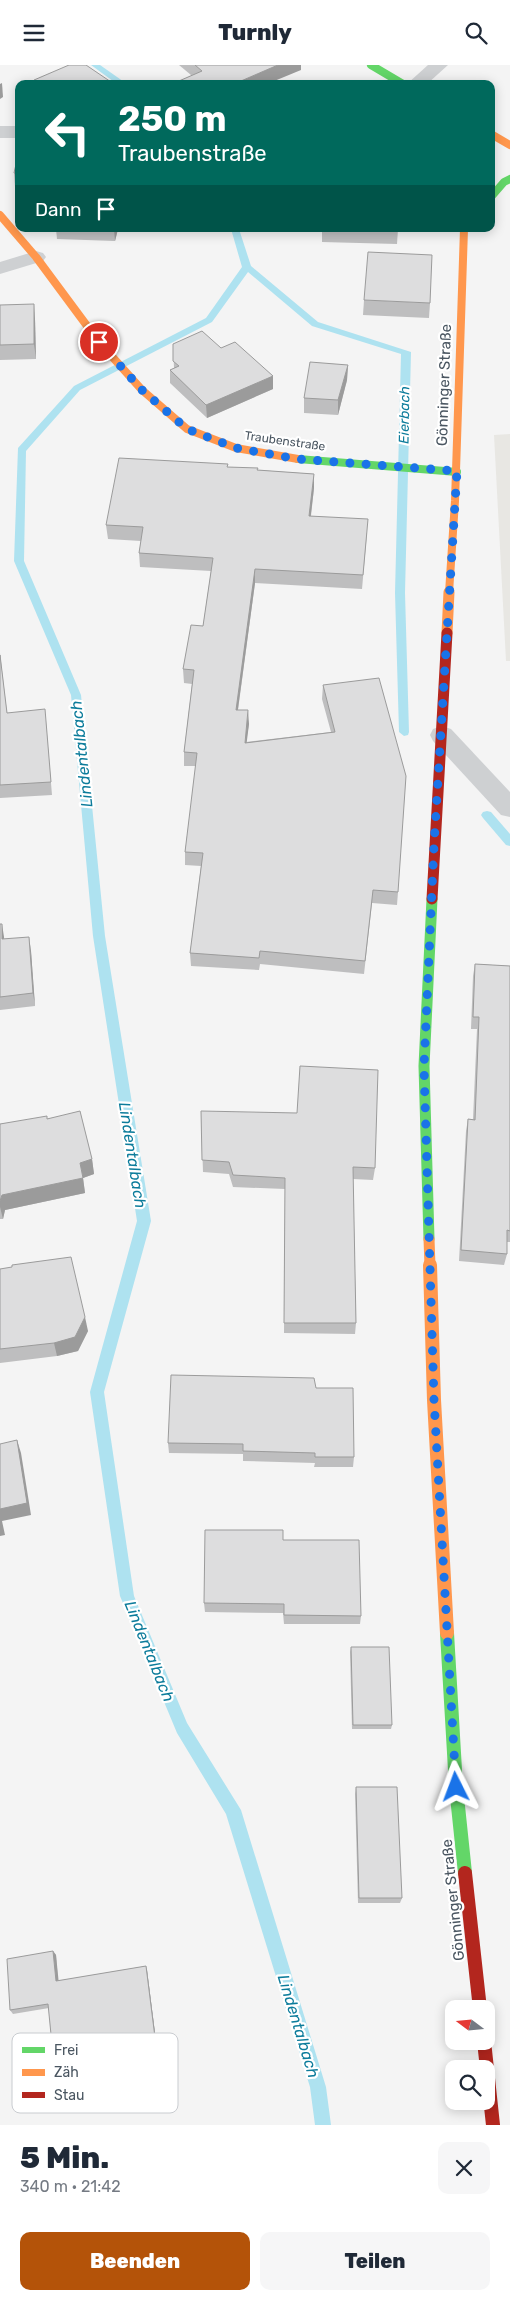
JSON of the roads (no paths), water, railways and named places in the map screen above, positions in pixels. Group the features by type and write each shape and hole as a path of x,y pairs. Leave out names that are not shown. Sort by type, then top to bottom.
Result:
{"street":[{"path":"371,65 396,80"},
{"path":"421,80 440,65"},
{"path":"0,132 15,132"},
{"path":"495,138 508,149"},
{"path":"495,192 504,182 510,179"},
{"name":"Traubenstraße","path":"0,215 36,257 99,342 142,390 187,429 236,448 297,459 372,463 457,471"},
{"name":"Gönninger Straße","path":"465,232 457,471 434,845 424,1067 434,1400 456,1787 479,2000"},
{"path":"0,268 36,257"},
{"path":"441,739 510,808"},
{"path":"485,2050 493,2125"}],"waterway":[{"name":"Eierbach","path":"95,65 117,80"},
{"name":"Eierbach","path":"236,232 247,267"},
{"name":"Eierbach","path":"247,267 315,324 406,352 400,593 404,732"},
{"name":"Lindentalbach","path":"247,267 209,320 77,388 21,450 19,561 76,695 99,936 144,1221 97,1392 127,1596 182,1728 233,1810 318,2087 323,2125"},
{"name":"Eierbach","path":"487,815 510,842"}]}
